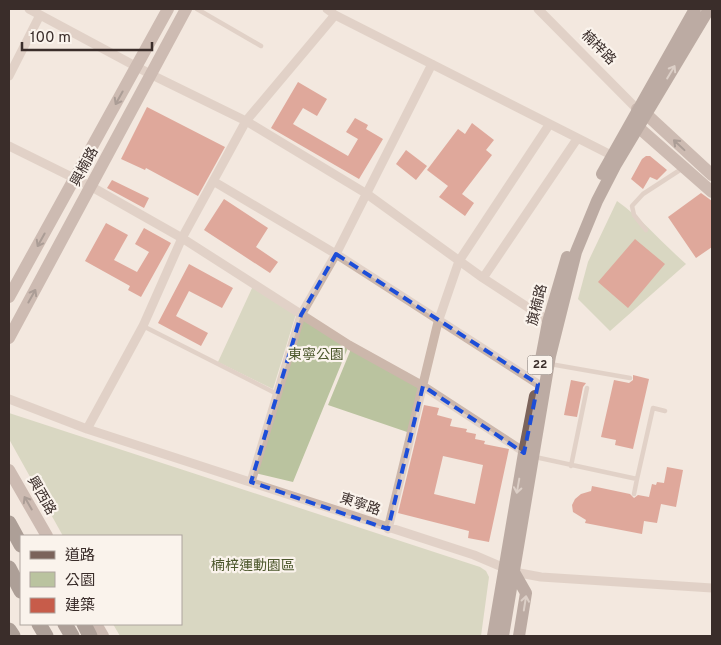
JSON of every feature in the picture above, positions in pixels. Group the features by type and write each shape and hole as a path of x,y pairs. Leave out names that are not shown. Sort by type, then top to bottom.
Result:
{"highway":[{"path":"9,522 20,543"},
{"path":"9,568 20,589"},
{"path":"40,625 46,636"},
{"path":"66,625 72,636"},
{"path":"9,630 13,636"}],"main road":[{"name":"旗楠路","path":"542,385 549,364 552,323 584,231 597,201 638,127 642,111 695,9"},
{"name":"旗楠路","path":"493,636 509,570 552,323 577,227 611,156 709,9"},
{"name":"旗楠路","path":"503,636 509,570"},
{"path":"509,570 526,593 519,636"}],"street":[{"path":"29,9 152,76 246,121 367,194 483,278 552,323"},
{"name":"興楠路","path":"9,297 168,9"},
{"name":"興楠路","path":"9,338 152,76 186,9"},
{"path":"326,9 611,156"},
{"name":"楠梓路","path":"538,9 642,111 712,176"},
{"path":"9,76 40,15"},
{"path":"87,429 143,326 182,238 246,121 335,15"},
{"path":"251,482 301,315 336,254 432,64"},
{"path":"388,529 438,322 459,261 548,125"},
{"path":"638,127 712,192"},
{"path":"483,278 577,138"},
{"path":"9,146 92,186 182,238 349,345 424,386 529,454"},
{"path":"213,181 336,254 438,322 542,385"},
{"name":"東寧路","path":"9,400 87,429 388,529 474,555 509,570 542,577 712,588"},
{"name":"興西路","path":"9,470 46,535"},
{"path":"97,625 103,636"}],"lane":[{"path":"197,9 261,46"},
{"path":"646,230 634,215 632,206 643,194 684,167"},
{"path":"143,326 277,394"},
{"path":"549,364 630,378"},
{"path":"571,466 587,388"},
{"path":"634,494 653,408 665,411"},
{"path":"529,454 571,466 637,479"}],"highlighted area":[{"path":"336,254 538,384 524,453 423,386 388,529 251,482 301,315"}],"green space":[{"path":"617,201 635,215 686,264 610,331 578,299 588,262"},
{"path":"253,286 296,314 273,389 218,362"},
{"name":"東寧公園","path":"301,315 349,345 293,482 255,473"},
{"path":"351,349 420,388 410,433 328,405"},
{"name":"楠梓運動園區","path":"9,413 480,567 486,571 489,577 481,636 120,636 114,625 182,625 182,535 62,535 9,439"}],"building":[{"path":"298,82 327,99 317,116 303,108 293,124 348,156 358,139 346,132 355,118 368,125 366,129 383,139 359,179 271,128"},
{"path":"147,107 225,147 198,196 146,168 145,170 121,159"},
{"path":"472,123 494,140 486,150 492,155 462,194 474,203 465,216 439,197 448,186 427,170 458,129 465,134"},
{"path":"406,150 427,166 416,180 396,164"},
{"path":"650,156 667,170 657,180 650,177 643,189 631,179 642,159"},
{"path":"112,180 149,198 144,208 107,188"},
{"path":"701,193 712,201 712,247 696,258 668,217"},
{"path":"224,199 268,228 256,247 278,262 270,273 204,230"},
{"path":"106,223 128,235 114,260 137,272 149,252 135,244 144,228 171,243 141,297 128,290 130,286 85,261"},
{"path":"635,239 665,264 628,308 598,282"},
{"path":"189,264 233,288 222,308 189,291 176,316 208,333 201,346 158,323"},
{"path":"633,375 649,379 633,449 615,445 616,440 601,437 614,380 629,383 633,380"},
{"path":"571,380 586,383 583,387 577,417 564,415"},
{"path":"424,405 439,408 437,415 452,419 450,426 467,429 466,432 476,434 475,439 485,441 484,444 509,449 489,542 468,538 469,531 398,513","holes":["443,456 483,465 475,504 434,494"]},
{"path":"667,467 683,470 676,507 661,504 657,523 644,521 642,534 585,523 586,520 573,512 572,505 575,499 581,494 591,491 592,486 630,494 634,498 638,495 649,497 652,484 656,485 657,482 664,483"}]}
